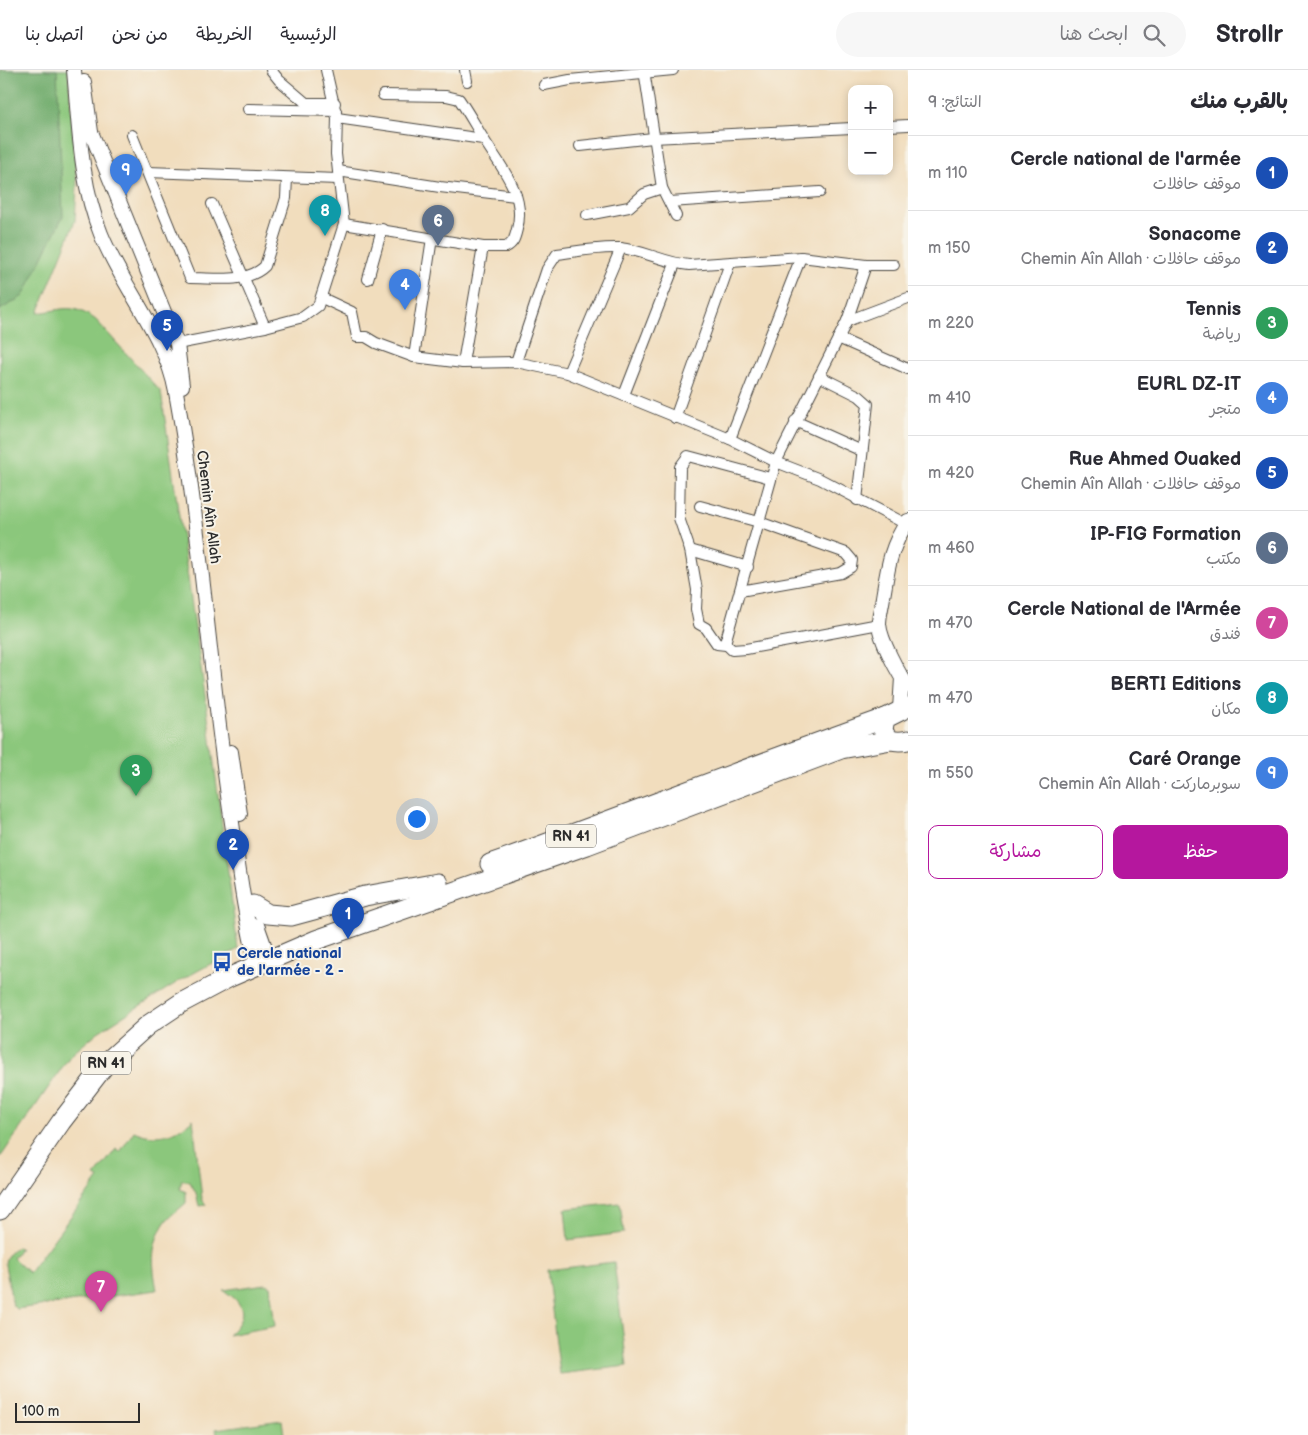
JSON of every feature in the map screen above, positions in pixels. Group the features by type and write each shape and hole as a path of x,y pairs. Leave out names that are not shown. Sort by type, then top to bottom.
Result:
{"highway":[{"path":"898,711 883,732 899,740"},
{"name":"RN 41","path":"0,1187 88,1066 118,1036 179,991 438,884 592,828 898,711"},
{"name":"RN 41","path":"0,1210 77,1100 97,1074 120,1050 148,1025 181,1003 261,957 587,845 841,749 899,740"},
{"path":"253,905 268,914 291,916 365,896 438,884"}],"main road":[{"name":"Chemin Aîn Allah","path":"74,70 85,173 95,218 104,241 161,347 176,389 190,481 225,779 261,957"},
{"name":"Chemin Aîn Allah","path":"83,70 91,132 160,298 177,344 261,957"},
{"path":"85,173 104,165"},
{"path":"161,347 177,344"},
{"path":"898,711 905,682 884,640 879,624 890,557 895,540 907,522"}],"street":[{"path":"270,70 306,103 336,111 483,139"},
{"path":"177,344 265,327 307,315 318,306 344,224 338,175 336,111 326,70"},
{"path":"465,70 467,81"},
{"path":"544,85 569,75 673,70"},
{"path":"643,71 662,188 676,216"},
{"path":"344,224 483,247 506,248 511,244 520,216 516,196 503,165 483,139 459,99 446,96 383,95"},
{"path":"248,109 336,111"},
{"path":"893,126 908,125"},
{"path":"580,146 653,138 848,128"},
{"path":"132,135 190,278 245,278 259,272 266,266 286,198 287,178"},
{"path":"148,172 287,178 338,175 516,196"},
{"path":"587,216 629,207 644,194 662,188"},
{"path":"670,202 820,192"},
{"path":"212,204 265,327"},
{"path":"368,279 382,229"},
{"path":"414,357 432,238"},
{"path":"463,363 483,247"},
{"path":"516,362 547,269 558,254 600,248 622,248 675,264 730,263 801,257 866,265 894,265"},
{"path":"568,373 622,248"},
{"path":"730,439 801,257"},
{"path":"675,418 730,263"},
{"path":"624,395 675,264"},
{"path":"726,645 726,636 748,567 770,478 795,421 847,321 866,265"},
{"path":"322,298 352,312 357,337 366,337 376,343 414,357 463,363 516,362 568,373 730,439 776,462 820,479 857,500 907,522"},
{"path":"847,321 908,298"},
{"path":"838,338 908,368"},
{"path":"818,376 867,402 868,410 857,500"},
{"path":"795,421 862,451"},
{"path":"770,478 686,457 680,467 678,480 679,518 690,550 697,590 696,609 699,624 706,628 716,642 726,645 732,650 879,624"},
{"path":"700,506 759,522 846,553 851,556 853,563 849,569 840,573 740,591"},
{"path":"690,550 748,567"}],"green space":[{"path":"0,70 68,70 77,186 75,221 38,313 74,309 96,320 161,392 207,709 238,949 181,980 98,1032 70,1056 0,1158"},
{"path":"0,70 57,70 63,216 23,296 0,310"},
{"path":"193,1119 202,1199 206,1205 199,1206 196,1193 190,1182 182,1180 180,1189 186,1192 186,1203 166,1221 155,1246 153,1263 157,1290 16,1309 13,1306 5,1265 10,1252 17,1247 20,1248 13,1258 29,1273 99,1178 95,1176 116,1149 120,1152 134,1131 150,1136 165,1135 187,1125"},
{"path":"620,1203 624,1233 568,1240 565,1209"},
{"path":"614,1262 627,1366 560,1374 547,1270"},
{"path":"266,1284 270,1286 275,1326 228,1335 239,1322 242,1311 236,1300 223,1290"},
{"path":"282,1420 284,1435 217,1435 216,1429"}],"place":[{"name":"Caré Orange","path":"126,195"},
{"name":"BERTI Editions","path":"325,236"},
{"name":"IP-FIG Formation","path":"438,246"},
{"name":"EURL DZ-IT","path":"405,310"},
{"name":"Rue Ahmed Ouaked","path":"167,351"},
{"name":"Tennis","path":"136,796"},
{"name":"Sonacome","path":"233,870"},
{"name":"Cercle national de l'armée","path":"348,939"},
{"name":"Cercle national de l'armée - 2 -","path":"222,962"},
{"name":"Cercle National de l'Armée","path":"101,1312"}]}
